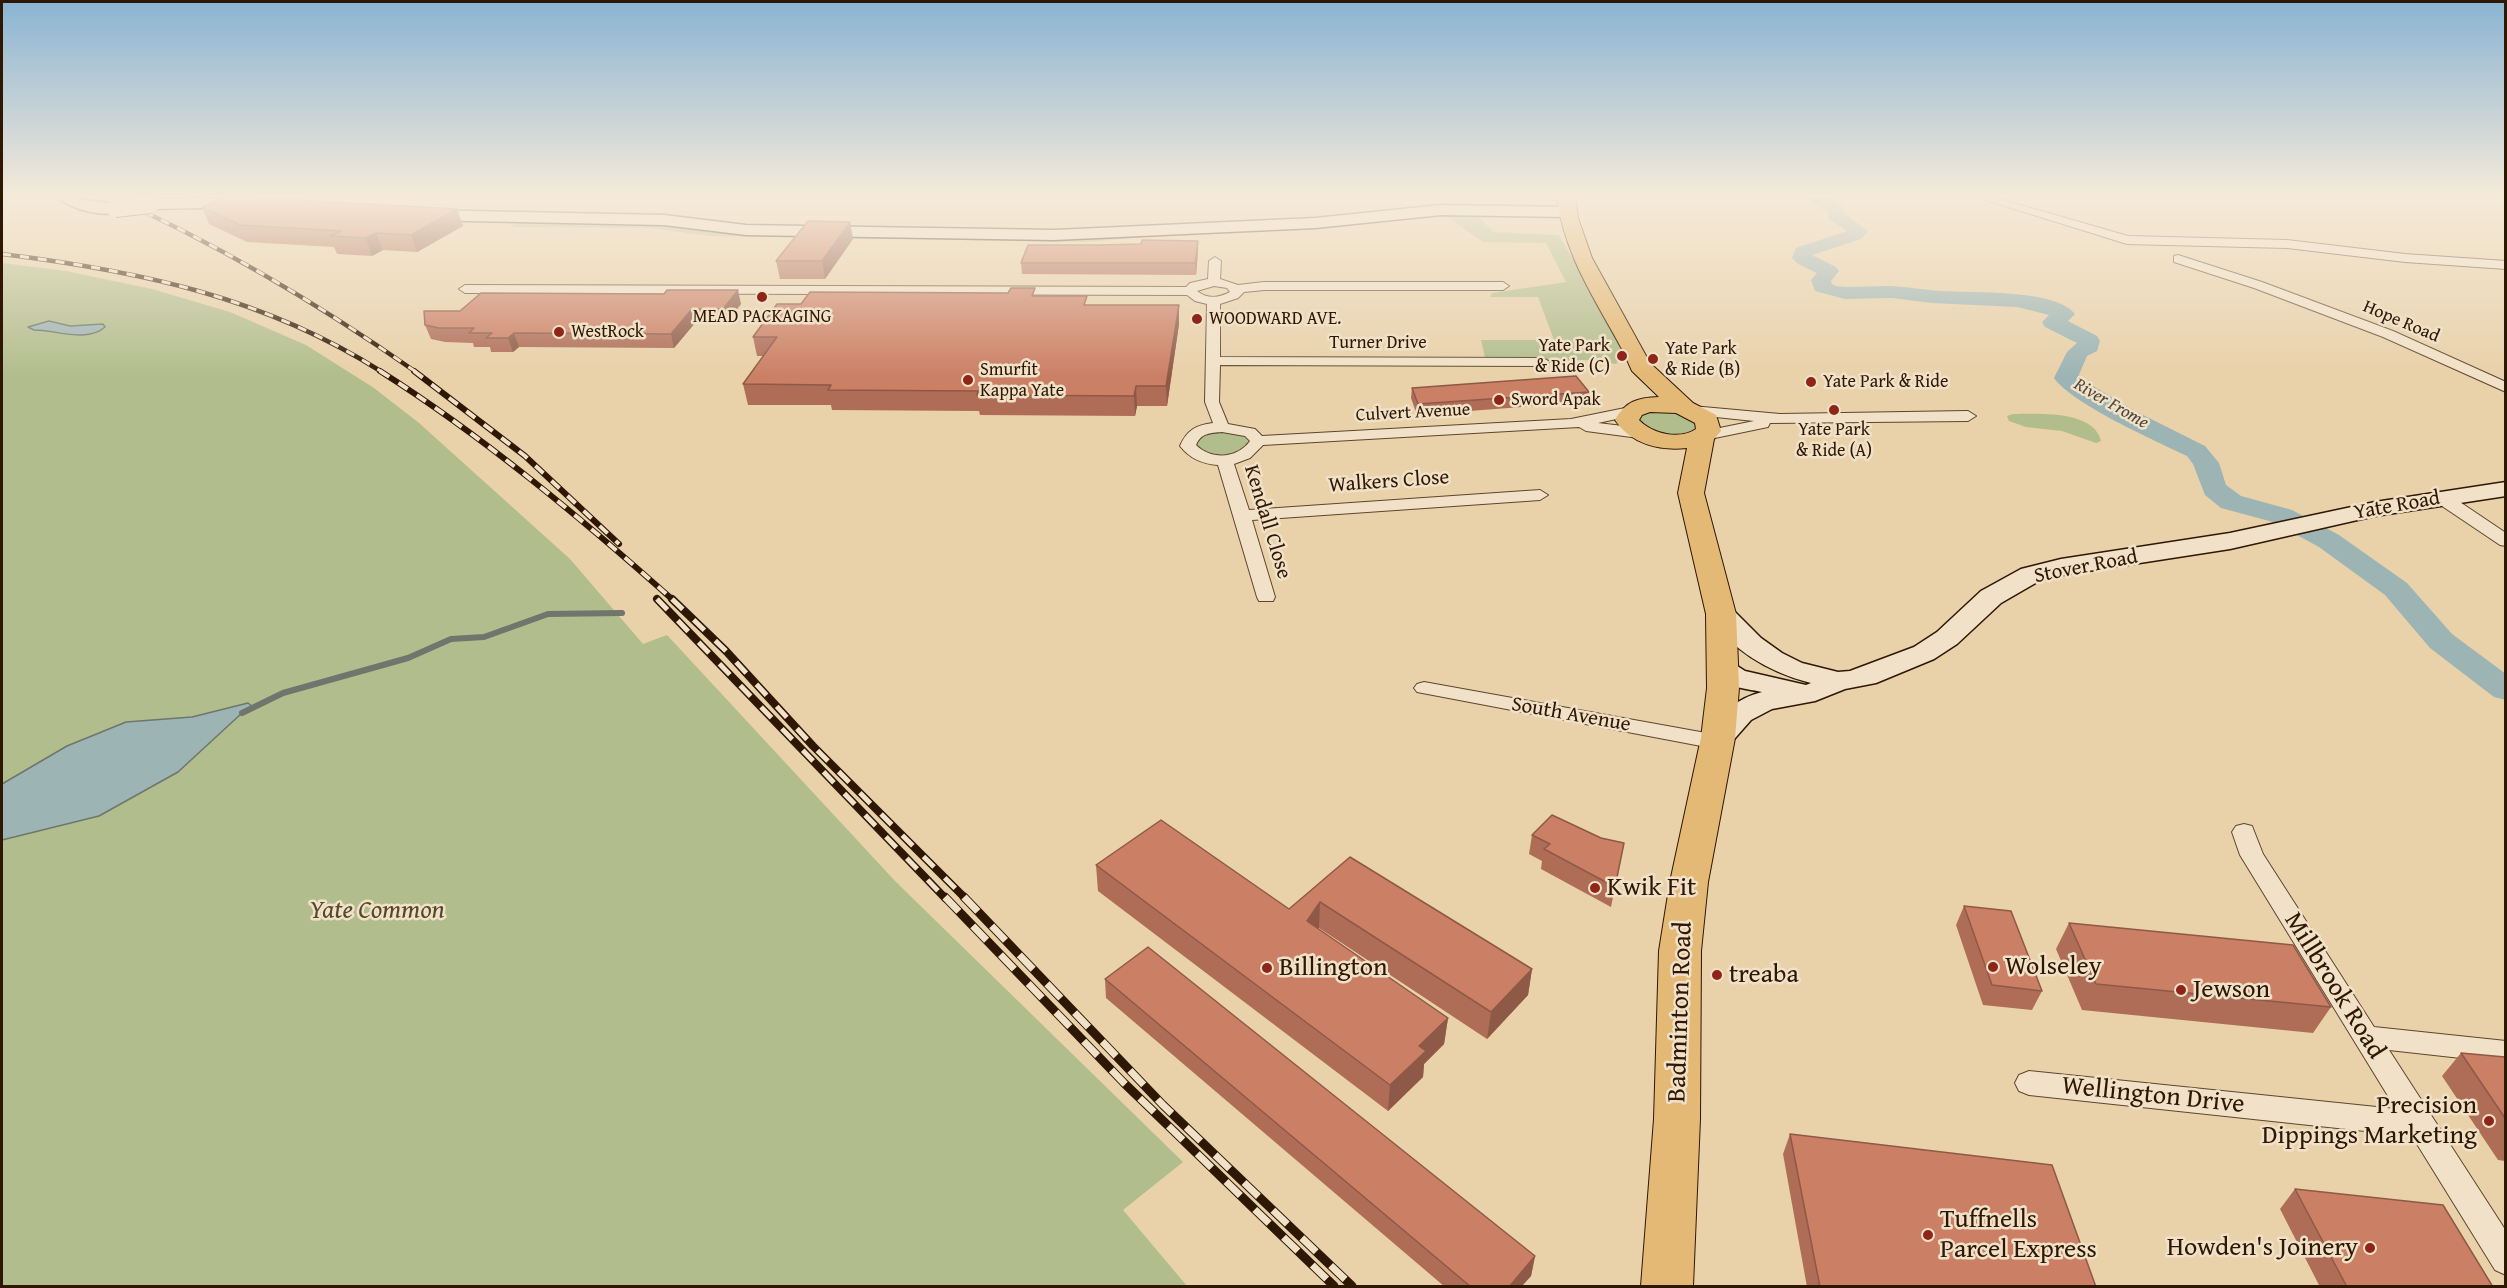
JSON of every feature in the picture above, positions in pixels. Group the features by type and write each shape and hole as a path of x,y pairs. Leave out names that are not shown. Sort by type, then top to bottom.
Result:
{"main road":[{"path":"1584,257 1640,366 1636,422"},
{"path":"1640,366 1688,409"},
{"path":"1655,404 1688,409 1701,415 1709,426 1703,436 1688,441 1670,441 1636,422 1655,404"},
{"name":"Badminton Road","path":"1636,422 1691,493 1721,614 1724,670 1718,740 1689,882 1680,951 1677,1119 1667,1287"},
{"name":"Badminton Road","path":"1691,493 1703,436"}],"street":[{"path":"2401,257 2505,265"},
{"name":"Hope Road","path":"2178,259 2259,285 2388,334 2505,388"},
{"path":"1214,282 1215,261"},
{"path":"1190,291 1194,286 1214,282 1226,283 1237,289 1264,286 1503,286"},
{"path":"465,289 1190,291"},
{"path":"1190,291 1195,297 1214,300 1235,295 1237,289"},
{"path":"1214,300 1212,402 1222,427"},
{"name":"Turner Drive","path":"1214,361 1509,368 1542,362"},
{"path":"1688,409 1780,419 1968,416"},
{"path":"1703,436 1780,419"},
{"name":"Culvert Avenue","path":"1258,441 1636,422"},
{"name":"Culvert Avenue","path":"1571,424 1636,422"},
{"path":"1222,427 1250,432 1258,441 1253,452 1225,460 1205,458 1193,453 1188,446 1192,436 1204,429 1222,427"},
{"name":"Kendall Close","path":"1225,460 1266,597"},
{"name":"Yate Road","path":"2302,526 2442,498 2505,489"},
{"name":"Walkers Close","path":"1240,516 1540,495"},
{"path":"2442,498 2505,542"},
{"name":"Stover Road","path":"1718,740 1741,713 1753,706 1866,677 1924,652 1947,638 1991,597 2031,575 2061,567 2206,545 2302,526"},
{"name":"Stover Road","path":"1721,614 1751,644 1772,659 1825,687"},
{"name":"Stover Road","path":"1724,670 1737,664 1792,669"},
{"name":"Stover Road","path":"1724,670 1743,680 1825,687"},
{"name":"South Avenue","path":"1424,688 1718,740"},
{"name":"Millbrook Road","path":"2244,832 2252,855 2505,1260"},
{"path":"2367,1037 2505,1052"},
{"name":"Wellington Drive","path":"2029,1083 2419,1124"}],"green space":[{"path":"1553,257 1572,257 1615,332 1622,355 1616,364 1586,360 1486,362 1481,340 1554,340 1538,297 1490,297 1492,293 1566,282"},
{"name":"Yate Common","path":"2,263 66,271 152,289 230,312 306,345 374,388 419,423 570,559 643,644 667,635 895,881 1183,1162 1123,1210 1187,1286 2,1286"},
{"path":"1665,409 1697,420 1697,431 1683,437 1645,430 1637,416 1641,412"},
{"path":"2050,414 2077,419 2096,431 2101,441 2096,443 2062,431 2026,427 2009,421 2007,416"},
{"path":"1218,430 1240,434 1249,443 1238,453 1232,455 1219,456 1198,452 1193,441 1198,436"}],"water":[{"path":"49,321 70,326 103,324 105,327 98,332 80,335 34,330 28,327"},
{"path":"248,703 253,707 242,713 178,772 99,816 2,840 2,784 67,746 126,722 192,717"}],"building":[{"path":"779,257 825,257 822,261 776,261"},
{"path":"1023,257 1196,257 1195,263 1021,263"},
{"name":"Smurfit Kappa Yate","path":"1011,288 1035,288 1032,296 1087,296 1084,305 1179,305 1166,386 1136,386 1134,396 977,395 978,391 828,390 831,385 743,384 777,337 753,337 777,304 801,304 810,292 1008,293"},
{"path":"667,290 738,290 723,309 692,309 671,334 514,333 508,338 486,338 492,333 469,333 474,328 439,328 425,325 424,311 460,311 481,293 664,294"},
{"path":"1576,376 1589,392 1418,404 1412,388"},
{"path":"1552,815 1601,838 1624,843 1615,887 1544,849 1550,844 1532,835"},
{"path":"1161,820 1289,909 1350,857 1532,969 1491,1012 1320,902 1307,921 1448,1018 1419,1046 1426,1051 1390,1085 1096,865"},
{"path":"1964,906 2011,911 2042,991 1992,985"},
{"path":"2069,923 2293,945 2331,1007 2096,984"},
{"path":"1148,947 1535,1256 1509,1287 1471,1287 1105,979"},
{"path":"2461,1053 2505,1057 2505,1118"},
{"name":"Tuffnells Parcel Express","path":"1790,1134 2052,1165 2096,1287 1820,1287"},
{"path":"2295,1189 2443,1205 2493,1287 2347,1287"}],"waterway":[{"name":"River Frome","path":"1802,257 1829,271 1821,280 1822,287 1837,292 1892,292 1932,297 2017,300 2050,307 2064,314 2053,322 2089,341 2089,346 2078,352 2066,378 2075,386 2126,416 2196,451 2206,463 2214,489 2231,502 2282,516 2329,541 2396,589 2441,641 2506,690"},
{"path":"242,713 283,693 408,658 451,639 484,637 548,614 622,613"}],"railway":[{"path":"25,257 151,279 246,306 292,324 382,372"},
{"path":"232,257 343,323 416,372"},
{"path":"380,371 457,423 531,479 673,600"},
{"path":"414,371 525,456 619,544"},
{"path":"657,599 946,899"},
{"path":"672,599 726,651 813,746 964,897"},
{"path":"945,897 1124,1083 1334,1286"},
{"path":"964,897 1163,1105 1352,1286"}],"place":[{"name":"MEAD PACKAGING","path":"762,297"},
{"name":"WOODWARD AVE.","path":"1197,319"},
{"name":"WestRock","path":"559,332"},
{"name":"Yate Park & Ride (C)","path":"1622,356"},
{"name":"Yate Park & Ride (B)","path":"1653,359"},
{"name":"Smurfit Kappa Yate","path":"968,380"},
{"name":"Yate Park & Ride","path":"1811,382"},
{"name":"Sword Apak","path":"1499,400"},
{"name":"Yate Park & Ride (A)","path":"1834,410"},
{"name":"Kwik Fit","path":"1595,888"},
{"name":"Wolseley","path":"1993,967"},
{"name":"Billington","path":"1267,968"},
{"name":"treaba","path":"1717,975"},
{"name":"Jewson","path":"2181,990"},
{"name":"Precision Dippings Marketing","path":"2489,1121"},
{"name":"Tuffnells Parcel Express","path":"1928,1235"},
{"name":"Howden's Joinery","path":"2370,1248"}]}
